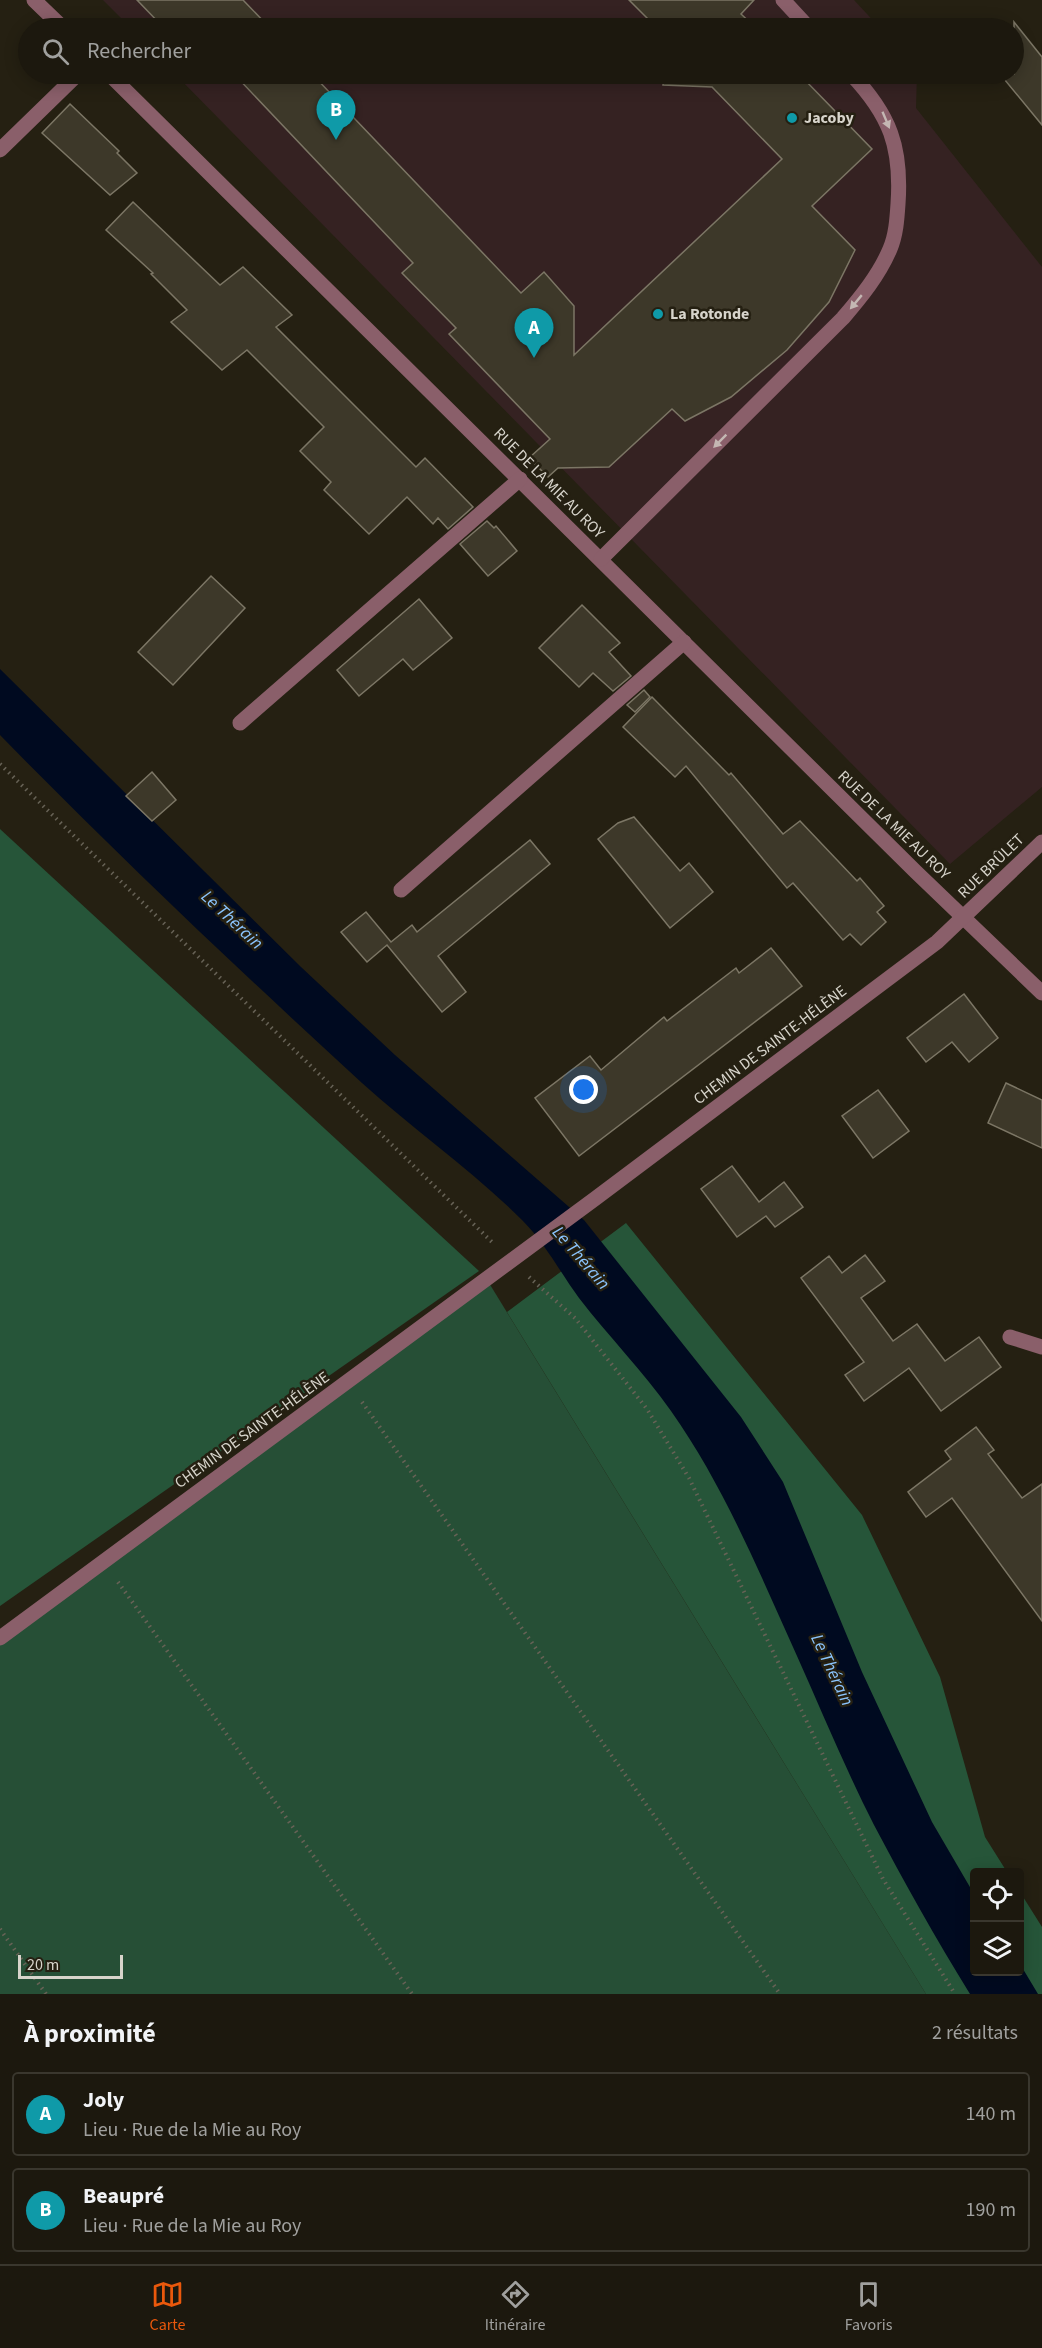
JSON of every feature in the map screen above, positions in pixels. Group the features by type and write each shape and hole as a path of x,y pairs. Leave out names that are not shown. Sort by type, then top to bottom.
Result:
{"street":[{"path":"34,0 53,18"},
{"path":"783,0 800,18"},
{"path":"0,150 68,84"},
{"name":"RUE DE LA MIE AU ROY","path":"119,84 916,872 1042,993"},
{"path":"601,559 843,318 882,267 896,228 899,184 895,144 881,109 861,84"},
{"path":"240,723 520,479"},
{"path":"401,890 684,642"},
{"name":"RUE BRÛLET","path":"964,917 1042,842"},
{"name":"CHEMIN DE SAINTE-HÉLÈNE","path":"0,1638 596,1198 938,942 964,917"},
{"path":"1010,1337 1042,1347"}],"path":[{"path":"0,764 511,1260 575,1318 647,1409 689,1478 883,1880 955,1994"},
{"path":"348,1381 780,1994"},
{"path":"104,1562 412,1994"},
{"path":"0,1929 46,1994"}],"shaded area":[{"path":"103,0 854,0 871,18 121,18"},
{"path":"185,84 917,84 916,108 1042,267 1042,787 950,864"}],"green space":[{"path":"0,829 479,1271 0,1606"},
{"path":"626,1223 862,1515 940,1677 985,1837 1004,1868 970,1868 970,1976 1024,1976 1024,1898 1042,1927 1042,1994 926,1994 507,1312"},
{"path":"489,1283 926,1994 0,1994 0,1645"}],"water":[{"name":"Le Thérain","path":"0,669 301,967 395,1055 584,1220 741,1417 783,1482 862,1672 932,1822 970,1887 970,1976 1024,1976 1024,1971 1038,1994 970,1994 920,1910 874,1825 754,1561 708,1469 660,1396 579,1298 538,1238 503,1202 362,1083 270,998 0,735"}],"building":[{"path":"137,0 243,0 260,18 154,18"},
{"path":"629,0 754,0 741,14 745,18 647,18"},
{"path":"1024,34 1042,57 1042,125 1008,84 1024,84"},
{"path":"243,84 322,84 521,293 544,272 574,306 574,355 782,159 712,87 663,84 809,84 872,149 812,206 855,250 829,302 787,350 731,397 685,421 672,409 609,467 558,468 548,477 529,458 550,439 449,334 456,328 402,273 413,263"},
{"path":"70,104 119,151 117,153 137,173 110,195 42,133"},
{"path":"133,202 220,285 243,267 292,315 276,327 416,467 425,458 473,507 448,529 438,518 433,524 407,497 369,534 324,490 331,482 300,451 324,427 247,350 222,370 171,322 187,310 151,274 153,273 106,230"},
{"path":"487,521 494,528 496,526 517,551 488,576 460,544"},
{"path":"211,576 245,608 173,685 138,652"},
{"path":"419,599 452,638 413,670 403,659 359,696 337,670"},
{"path":"582,605 620,643 609,652 631,676 613,691 593,673 579,687 539,648"},
{"path":"644,690 650,697 635,712 627,705"},
{"path":"652,697 729,775 731,773 783,834 800,821 857,881 860,878 884,906 877,912 886,922 861,945 850,934 843,940 793,883 787,888 686,766 675,777 623,727"},
{"path":"152,772 176,800 152,821 126,796"},
{"path":"634,817 680,871 689,863 713,892 670,928 598,839 618,823"},
{"path":"530,840 550,864 438,956 466,992 442,1012 387,945 367,962 341,932 366,912 391,942 412,925 417,932"},
{"path":"771,948 802,986 579,1156 535,1098 590,1056 601,1070 664,1017 667,1021 736,968 739,973"},
{"path":"964,994 998,1038 969,1062 952,1042 926,1062 907,1038"},
{"path":"1006,1083 1042,1100 1042,1148 988,1123"},
{"path":"878,1090 909,1131 873,1158 842,1116"},
{"path":"732,1166 759,1202 784,1182 803,1207 775,1227 766,1216 737,1237 701,1189"},
{"path":"865,1255 885,1281 861,1298 893,1341 917,1324 945,1361 979,1337 1001,1367 941,1411 909,1368 864,1401 845,1375 864,1362 801,1278 829,1256 842,1273"},
{"path":"976,1427 994,1450 988,1454 1022,1498 1042,1484 1042,1621 952,1498 926,1517 908,1492 951,1459 945,1451"}],"place":[{"name":"Jacoby","path":"792,118"},
{"name":"Beaupré","path":"336,140"},
{"name":"La Rotonde","path":"658,314"},
{"name":"Joly","path":"534,358"}]}
